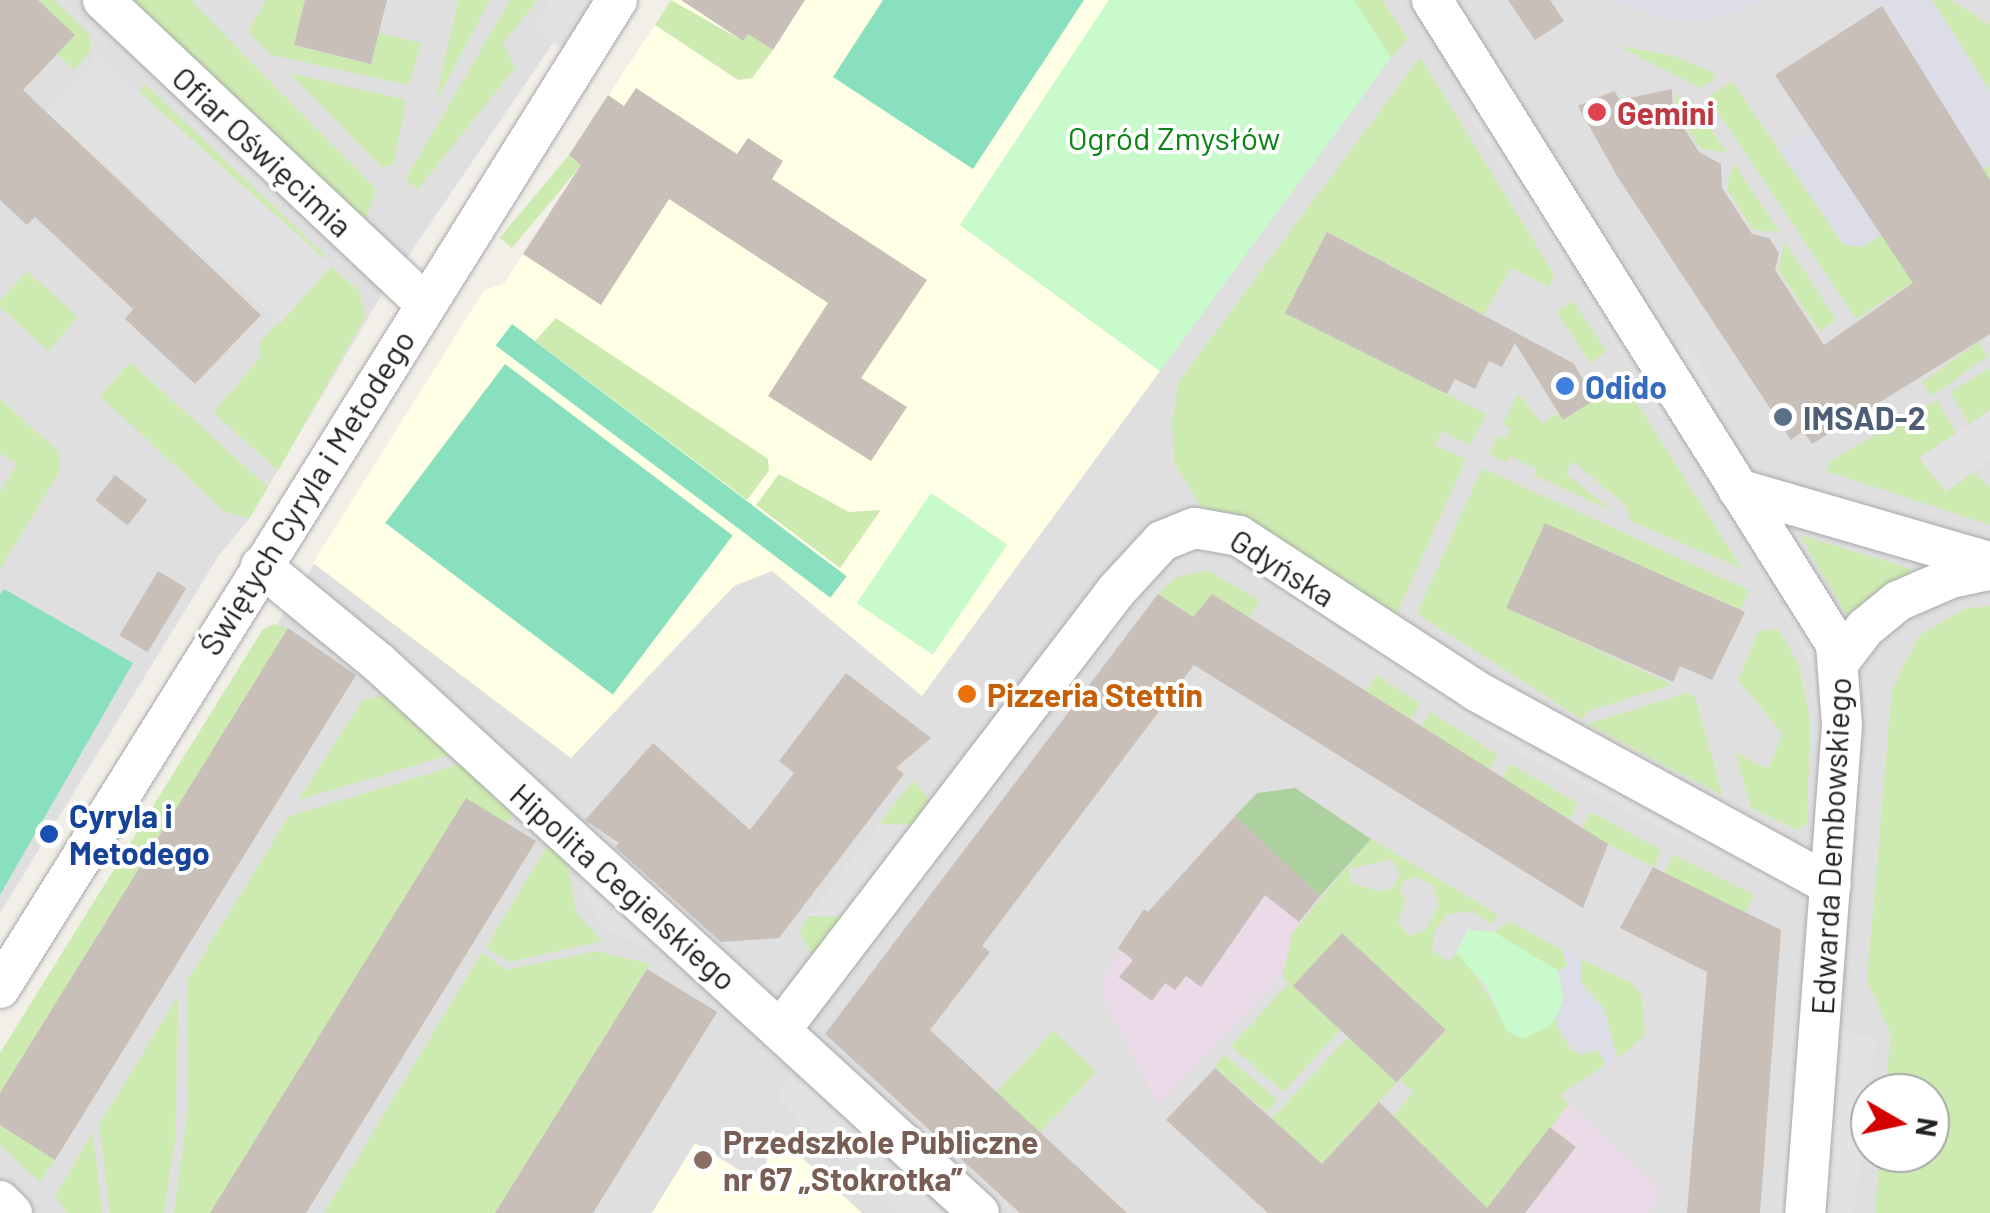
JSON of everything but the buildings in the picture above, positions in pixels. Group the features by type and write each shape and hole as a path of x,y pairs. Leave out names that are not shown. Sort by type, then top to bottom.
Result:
{"street":[{"name":"Ofiar Oświęcimia","path":"103,0 423,302"},
{"name":"Świętych Cyryla i Metodego","path":"0,988 423,302 617,0"},
{"path":"1432,0 1828,626 1839,662"},
{"path":"1738,489 1990,562"},
{"name":"Gdyńska","path":"781,1029 1116,591 1162,540 1195,528 1239,536 1478,692 1831,885"},
{"name":"Hipolita Cegielskiego","path":"261,566 378,662 979,1213"},
{"name":"Edwarda Dembowskiego","path":"1805,1213 1842,726 1839,662 1865,628 1898,601 1951,578 1990,570"},
{"path":"0,1201 12,1213"}],"shaded area":[{"path":"0,0 593,0 562,49 553,43 379,299 249,519 219,555 0,913"},
{"path":"552,0 593,0 562,49 533,27"},
{"path":"671,0 1990,0 1990,1213 0,1213 0,1072 484,290 504,283 581,166 569,155"},
{"path":"671,0 1109,0 960,225 1160,371 922,696 772,571 734,586 571,758 313,563 484,290 504,283 581,166 569,155"},
{"path":"1607,0 1763,0 1720,18 1679,22"},
{"path":"1865,0 1932,0 1990,91 1990,165 1863,247 1843,244 1778,149 1810,132 1775,75 1810,53 1931,159 1847,28 1881,6"},
{"path":"98,55 332,266 281,323 46,112"},
{"path":"1474,101 1574,257 1567,270 1470,117"},
{"path":"1592,285 1681,429 1676,442 1578,288"},
{"path":"1687,344 1723,403 1713,409 1678,350"},
{"path":"1990,410 1990,460 1946,492 1919,458"},
{"path":"1212,541 1538,750 1795,884 1789,894 1532,761 1229,561 1197,554 1157,576 850,979 840,970 1152,563"},
{"path":"1778,605 1797,609 1827,672 1821,744 1809,663"},
{"path":"879,824 918,825 848,917 808,916"},
{"path":"1210,843 1299,922 1282,974 1159,1105 1102,996 1102,981 1144,909 1149,912"},
{"path":"578,858 686,967 604,927 584,899"},
{"path":"1562,950 1581,959 1581,982 1604,1009 1617,1059 1606,1064 1597,1050 1581,1055 1561,1035 1556,1020 1565,993 1558,972 1568,965"},
{"path":"1804,970 1791,1213 1777,1213"},
{"path":"1842,1032 1876,1036 1871,1073 1850,1073 1850,1173 1859,1173 1854,1213 1823,1213 1820,1213"},
{"path":"793,1074 945,1213 896,1213 776,1098"},
{"path":"1569,1104 1662,1190 1649,1213 1485,1213"},
{"name":"Przedszkole Publiczne nr 67 „Stokrotka”","path":"772,1130 862,1213 652,1213 695,1143 749,1176 764,1177"}],"green space":[{"path":"38,0 54,0 90,35 91,50 74,70 43,41 67,43 75,35"},
{"path":"131,0 190,0 376,189 365,221"},
{"path":"266,0 305,0 295,46 371,64 379,33 421,43 409,85 271,55 248,31"},
{"path":"490,0 435,103 458,1"},
{"path":"510,0 537,0 503,44 515,68 418,189 405,180"},
{"path":"671,0 743,41 748,34 773,50 752,78 738,80 655,25"},
{"path":"883,0 1084,0 973,169 833,77"},
{"name":"Ogród Zmysłów","path":"1109,0 1354,0 1391,58 1160,371 960,225"},
{"path":"1354,0 1382,0 1408,39 1391,58"},
{"path":"1932,0 1951,0 1990,25 1990,91"},
{"path":"1619,46 1673,56 1714,73 1713,80 1700,88"},
{"path":"1420,57 1554,274 1549,287 1511,268 1484,315 1327,232 1286,312 1486,414 1470,445 1442,431 1435,445 1466,459 1394,620 1201,506 1174,462 1172,421 1179,381"},
{"path":"290,73 406,100 394,164 382,168"},
{"path":"1732,81 1843,244 1990,165 1990,232 1856,319 1708,97"},
{"path":"143,84 326,256 320,262 140,92"},
{"path":"1675,94 1695,108 1727,152 1701,149 1676,111"},
{"path":"569,155 581,165 512,248 500,238"},
{"path":"1733,163 1780,232 1753,230 1727,189"},
{"path":"1785,242 1836,319 1820,332 1778,269"},
{"path":"331,267 359,291 365,317 278,471 213,412 261,357 259,343"},
{"path":"27,271 78,317 48,351 0,307 0,301"},
{"path":"1573,301 1607,352 1591,363 1556,312"},
{"path":"556,318 768,459 769,471 747,500 535,341"},
{"path":"512,324 847,576 830,598 496,346"},
{"path":"1978,342 1988,356 1932,396 1922,383"},
{"path":"130,362 268,487 249,519 224,511 100,396"},
{"path":"505,364 733,536 613,694 385,523"},
{"path":"1990,368 1990,410 1969,424 1950,392"},
{"path":"1623,381 1742,569 1631,521 1625,505 1573,461 1565,473 1614,512 1533,475 1537,469 1510,456 1506,462 1488,454 1498,436 1506,439 1511,428 1503,424 1518,394 1542,423 1559,413 1564,420"},
{"path":"0,399 59,452 60,471 0,569 0,492 17,464 0,453"},
{"path":"1937,400 1956,433 1919,458 1946,491 1973,472 1990,488 1990,525 1826,471 1832,460"},
{"path":"1482,468 1749,590 1741,610 1545,523 1507,608 1672,685 1588,711 1582,719 1417,614"},
{"path":"779,474 849,512 881,510 840,568 756,505"},
{"path":"931,493 1007,544 933,655 857,603"},
{"path":"1800,535 1912,569 1854,628"},
{"path":"1207,570 1260,601 1248,618 1212,594 1193,617 1158,594 1177,577"},
{"path":"4,589 133,663 0,895 0,595"},
{"path":"1990,606 1990,1213 1875,1213 1878,1173 1950,1173 1950,1073 1887,1073 1891,1034 1867,981 1892,689 1919,636 1964,609"},
{"path":"274,624 288,628 0,1093 0,1053 263,629"},
{"path":"1778,629 1798,663 1810,719 1807,823 1796,830 1751,808 1735,752 1768,769 1783,734 1738,680 1759,631"},
{"path":"1376,675 1420,704 1408,722 1364,693"},
{"path":"1687,693 1695,697 1723,796 1587,724"},
{"path":"384,694 450,755 298,800 362,701"},
{"path":"1431,712 1498,756 1487,773 1420,730"},
{"path":"461,764 513,816 506,823 466,799 210,1213 174,1213 187,1116 187,981 289,816"},
{"path":"1510,764 1578,804 1568,821 1500,781"},
{"path":"913,781 933,804 918,825 879,824"},
{"path":"1295,788 1371,839 1320,896 1235,816 1257,793"},
{"path":"1591,812 1661,850 1654,867 1581,831"},
{"path":"1371,839 1499,915 1490,924 1473,911 1448,914 1435,930 1432,950 1449,962 1456,953 1472,969 1512,1036 1556,1020 1571,1051 1597,1050 1606,1064 1560,1095 1569,1104 1485,1213 1393,1116 1414,1092 1400,1080 1446,1030 1342,933 1293,986 1340,1030 1283,1092 1231,1046 1289,983 1282,976 1293,932","holes":["1392,859 1400,874 1392,888 1380,892 1350,882 1349,869","1416,877 1433,885 1439,905 1426,930 1409,936 1398,922 1405,901 1400,889 1404,880"]},
{"path":"547,846 568,865 576,913 602,941 509,962 486,947"},
{"path":"1673,855 1754,894 1745,912 1664,873"},
{"path":"808,916 848,917 815,960 800,934"},
{"path":"1510,921 1562,950 1568,966 1558,972 1514,949 1494,932"},
{"path":"1468,930 1494,932 1557,970 1565,1002 1550,1026 1523,1039 1506,1030 1486,986 1456,953"},
{"path":"597,951 650,964 495,1213 324,1213 482,952 505,970"},
{"path":"1581,959 1630,982 1642,995 1645,1035 1617,1059 1604,1009 1581,982"},
{"path":"178,996 175,1140 164,1213 110,1213 99,1125"},
{"path":"1053,1031 1097,1072 1039,1134 995,1093"},
{"path":"1348,1037 1397,1083 1320,1165 1271,1120"},
{"path":"1225,1055 1277,1100 1267,1112 1215,1067"},
{"path":"0,1125 55,1160 40,1182 0,1145"},
{"path":"93,1132 102,1213 68,1213 55,1196"}],"place":[{"name":"Gemini","path":"1597,112"},
{"name":"Odido","path":"1565,386"},
{"name":"IMSAD-2","path":"1783,417"},
{"name":"Pizzeria Stettin","path":"967,694"},
{"name":"Cyryla i Metodego","path":"49,834"},
{"name":"Przedszkole Publiczne nr 67 „Stokrotka”","path":"703,1160"}]}
